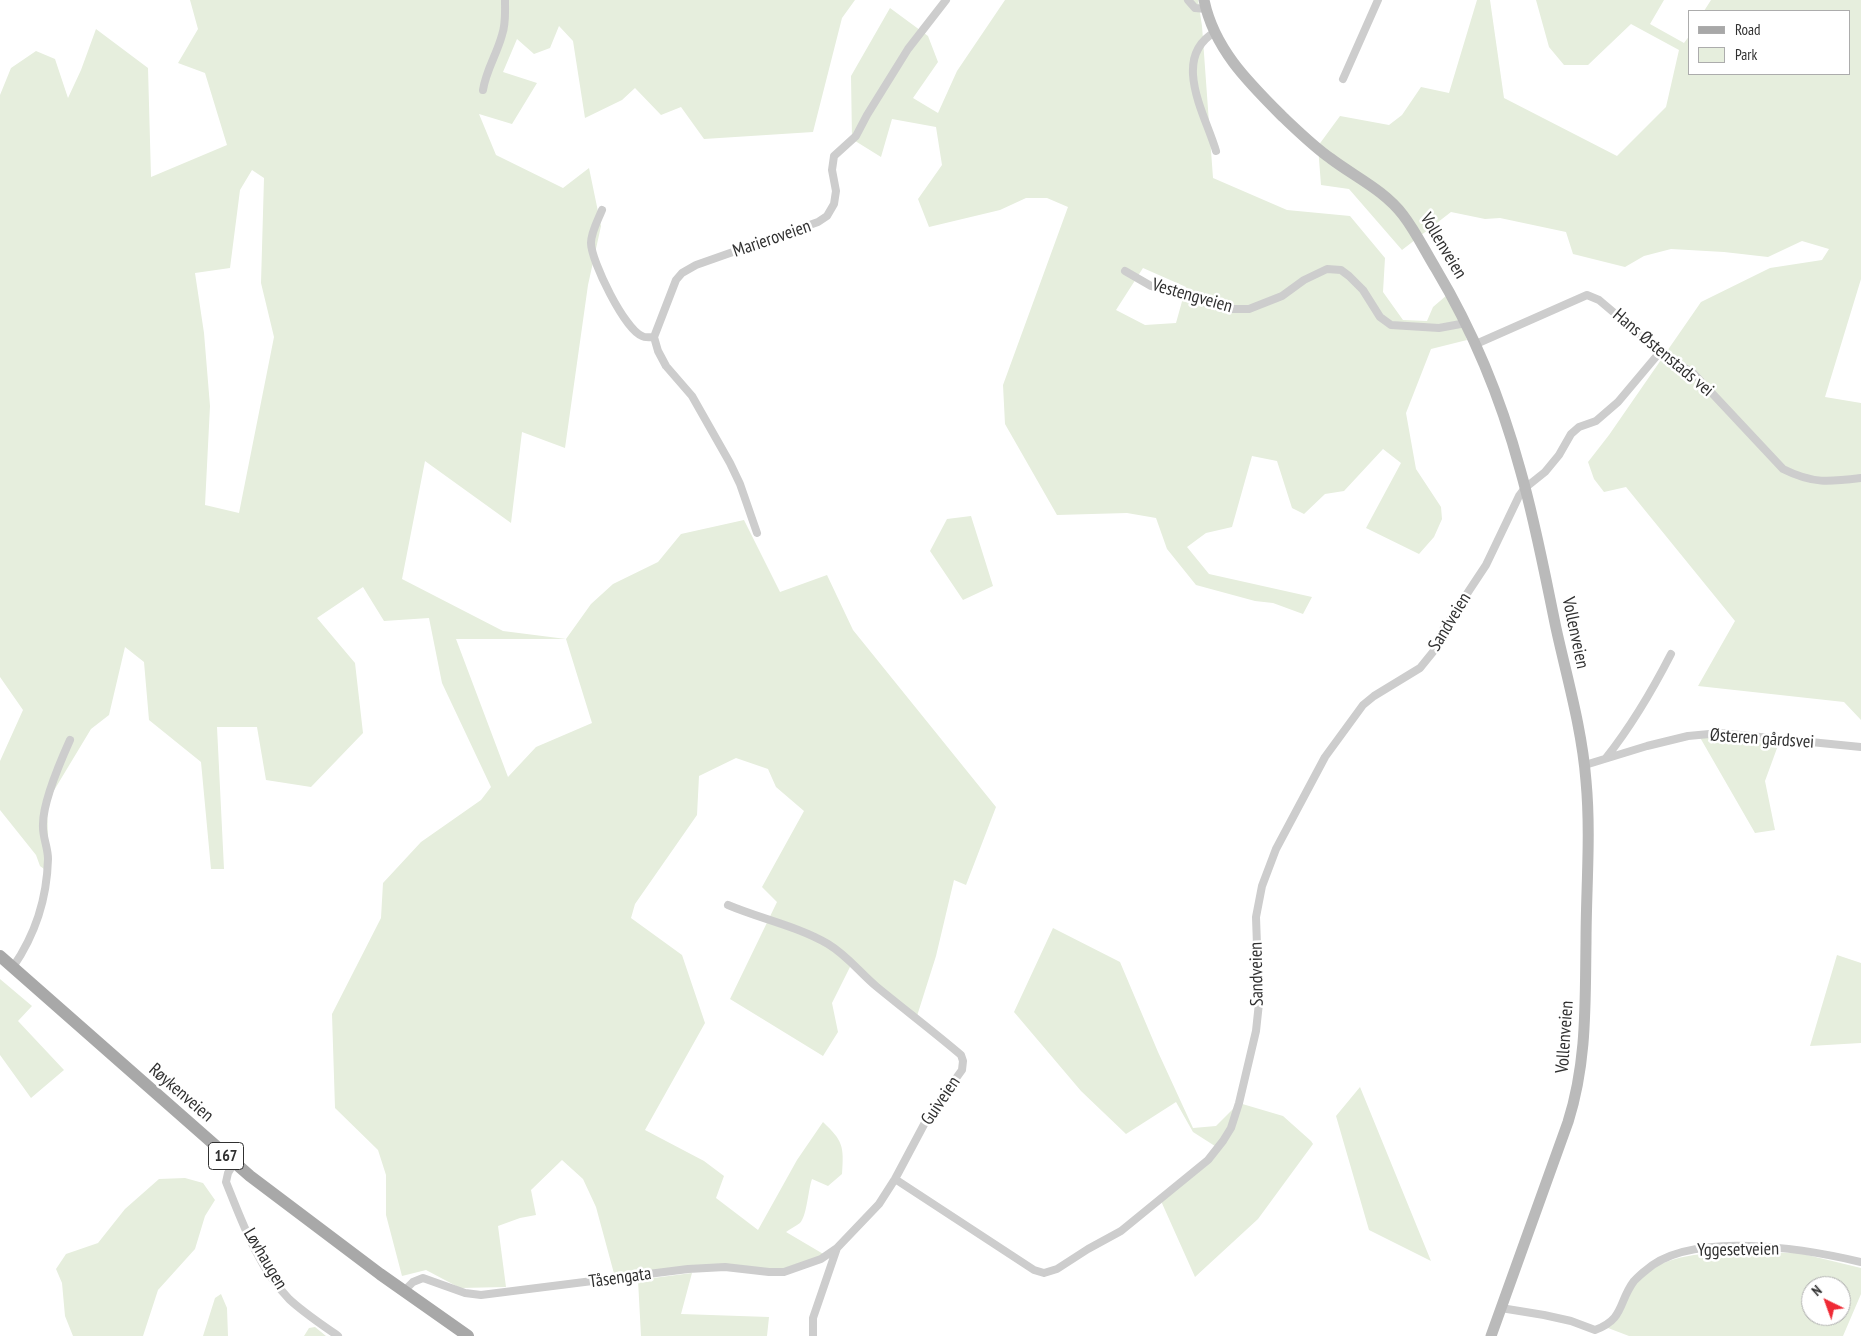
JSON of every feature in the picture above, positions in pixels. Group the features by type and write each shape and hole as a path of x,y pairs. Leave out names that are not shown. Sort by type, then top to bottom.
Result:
{"main road":[{"name":"Vollenveien","path":"1205,5 1223,49 1236,66 1286,120 1322,153 1374,187 1398,209 1420,240 1454,299 1476,344 1498,402 1525,488 1585,765 1588,801 1585,988 1584,1033 1579,1081 1568,1122 1491,1336"},
{"name":"Røykenveien","path":"0,956 234,1162 282,1201 468,1336"}],"street":[{"path":"483,90 485,79 505,23 505,0"},
{"name":"Marieroveien","path":"654,337 676,280 682,273 696,265 818,222 827,216 834,204 836,191 832,165 834,156 859,132 867,115 908,49 946,0"},
{"path":"1188,0 1195,8 1205,5"},
{"path":"1342,79 1378,0"},
{"path":"1215,32 1202,43 1192,69 1197,99 1216,151"},
{"path":"602,210 591,241 592,252 597,266 624,319 643,337 654,337 658,351 666,366 692,396 730,463 758,533"},
{"name":"Vestengveien","path":"1125,271 1151,286 1226,309 1249,309 1282,296 1304,280 1327,268 1341,270 1363,290 1380,317 1391,324 1440,328 1466,323"},
{"name":"Hans Østenstads vei","path":"1476,344 1586,294 1599,300 1660,352 1694,374 1783,469 1798,476 1825,482 1861,478"},
{"path":"1525,488 1545,472 1559,455 1571,434 1579,427 1596,421 1618,402 1660,352"},
{"name":"Sandveien","path":"895,1179 1034,1270 1044,1273 1057,1269 1088,1249 1121,1232 1208,1160 1224,1141 1231,1128 1239,1103 1256,1031 1259,1003 1256,917 1262,886 1276,849 1325,757 1363,705 1374,696 1420,668 1437,647 1443,630 1486,565 1519,496 1525,488"},
{"path":"1606,758 1625,735 1671,654"},
{"name":"Østeren gårdsvei","path":"1585,765 1688,736 1720,733 1861,747"},
{"path":"13,967 31,937 40,915 48,858 42,825 44,813 70,740"},
{"name":"Guiveien","path":"728,905 751,915 807,933 830,945 848,958 876,986 927,1025 961,1055 964,1061 962,1070 928,1118 895,1179 879,1204 837,1248 813,1318 813,1336"},
{"name":"Løvhaugen","path":"234,1162 226,1182 253,1247 288,1298 338,1336"},
{"name":"Yggesetveien","path":"1501,1308 1571,1321 1595,1330 1607,1326 1619,1312 1634,1282 1647,1269 1660,1260 1686,1251 1715,1246 1762,1245 1823,1253 1861,1262"},
{"name":"Tåsengata","path":"404,1291 414,1282 423,1278 465,1293 481,1295 688,1269 724,1268 784,1272 809,1264 837,1248"}],"green space":[{"path":"190,0 855,0 842,18 813,132 704,139 681,107 661,115 635,88 622,100 585,118 573,41 559,26 550,48 534,54 517,39 503,72 537,83 512,124 479,114 496,155 563,188 589,168 601,226 588,285 565,448 522,432 511,523 425,461 402,579 503,631 566,639 591,604 613,584 658,562 681,534 744,520 780,592 827,575 853,630 996,807 966,885 954,880 936,956 917,1016 851,965 832,1003 838,1032 823,1056 730,999 777,902 762,887 804,811 776,787 768,769 736,758 699,776 697,815 635,904 631,918 682,955 705,1023 645,1130 704,1161 724,1176 716,1198 758,1230 797,1160 823,1122 835,1134 841,1145 843,1157 842,1174 828,1186 812,1179 802,1220 786,1232 825,1255 782,1272 717,1269 616,1281 596,1207 583,1179 562,1160 531,1190 536,1215 520,1218 498,1226 506,1287 460,1288 426,1270 402,1276 386,1215 386,1175 378,1150 335,1108 332,1014 381,918 383,883 421,842 481,800 491,787 442,683 429,618 384,621 363,587 317,618 355,663 363,733 311,787 266,780 257,727 217,727 224,869 211,869 201,762 149,720 144,662 125,647 109,715 91,729 47,802 48,840 44,869 40,866 36,855 0,810 0,761 23,710 0,677 0,95 11,68 36,51 55,59 68,98 81,70 96,29 148,68 151,177 227,145 205,73 178,63 198,29","holes":["252,170 264,178 261,283 274,337 239,513 205,505 210,406 204,333 195,273 230,268 240,190","456,639 566,639 592,723 536,747 508,777"]},
{"path":"1005,0 1198,0 1202,26 1213,178 1287,210 1350,216 1385,258 1383,292 1403,320 1427,321 1433,307 1447,295 1458,314 1467,340 1431,349 1406,413 1416,469 1441,507 1442,519 1434,537 1419,554 1366,528 1401,463 1383,449 1344,491 1325,494 1304,514 1292,508 1277,461 1252,456 1232,527 1206,533 1187,547 1209,574 1312,597 1303,614 1273,603 1255,601 1196,585 1167,549 1156,518 1127,513 1057,515 1005,424 1003,385 1068,207 1047,198 1026,198 1000,210 929,227 918,199 942,165 936,127 892,119 881,157 852,139 851,76 890,8 928,36 938,62 913,98 938,113 957,71","holes":["1143,268 1186,287 1176,323 1145,325 1116,310"]},
{"path":"1477,0 1490,0 1504,98 1617,156 1666,107 1679,50 1631,24 1588,65 1564,65 1549,47 1536,0 1664,0 1650,24 1684,43 1688,38 1688,75 1851,75 1851,10 1705,10 1711,0 1861,0 1861,279 1825,397 1861,403 1861,720 1844,702 1698,686 1735,621 1626,487 1604,492 1594,479 1588,462 1609,435 1701,302 1770,268 1822,260 1829,249 1802,241 1768,257 1671,249 1644,256 1625,267 1573,254 1566,232 1500,218 1485,219 1451,212 1402,250 1349,189 1321,185 1318,146 1340,116 1389,125 1402,115 1421,87 1449,93"},
{"path":"971,516 993,586 963,600 930,551 947,519"},
{"path":"1698,734 1780,740 1765,781 1775,830 1755,833"},
{"path":"1053,928 1120,962 1193,1128 1216,1126 1239,1103 1283,1116 1313,1144 1258,1219 1195,1277 1161,1201 1218,1148 1193,1132 1176,1102 1126,1134 1081,1091 1014,1012"},
{"path":"1837,955 1861,963 1861,1043 1810,1046"},
{"path":"0,979 32,1006 18,1021 64,1070 31,1098 0,1055"},
{"path":"1360,1087 1431,1261 1369,1230 1336,1116"},
{"path":"185,1178 203,1183 215,1200 205,1216 195,1249 158,1290 143,1336 73,1336 65,1316 62,1283 56,1269 66,1254 98,1243 125,1209 159,1179"},
{"path":"1735,1252 1799,1253 1861,1268 1861,1294 1851,1317 1851,1276 1801,1276 1801,1326 1847,1326 1843,1336 1629,1336 1608,1328 1626,1294 1645,1274 1668,1261 1694,1255"},
{"path":"692,1273 681,1314 769,1317 767,1336 641,1336 638,1280"},
{"path":"221,1294 227,1308 228,1336 203,1336 215,1298"},
{"path":"315,1327 326,1336 304,1336 309,1328"}]}
